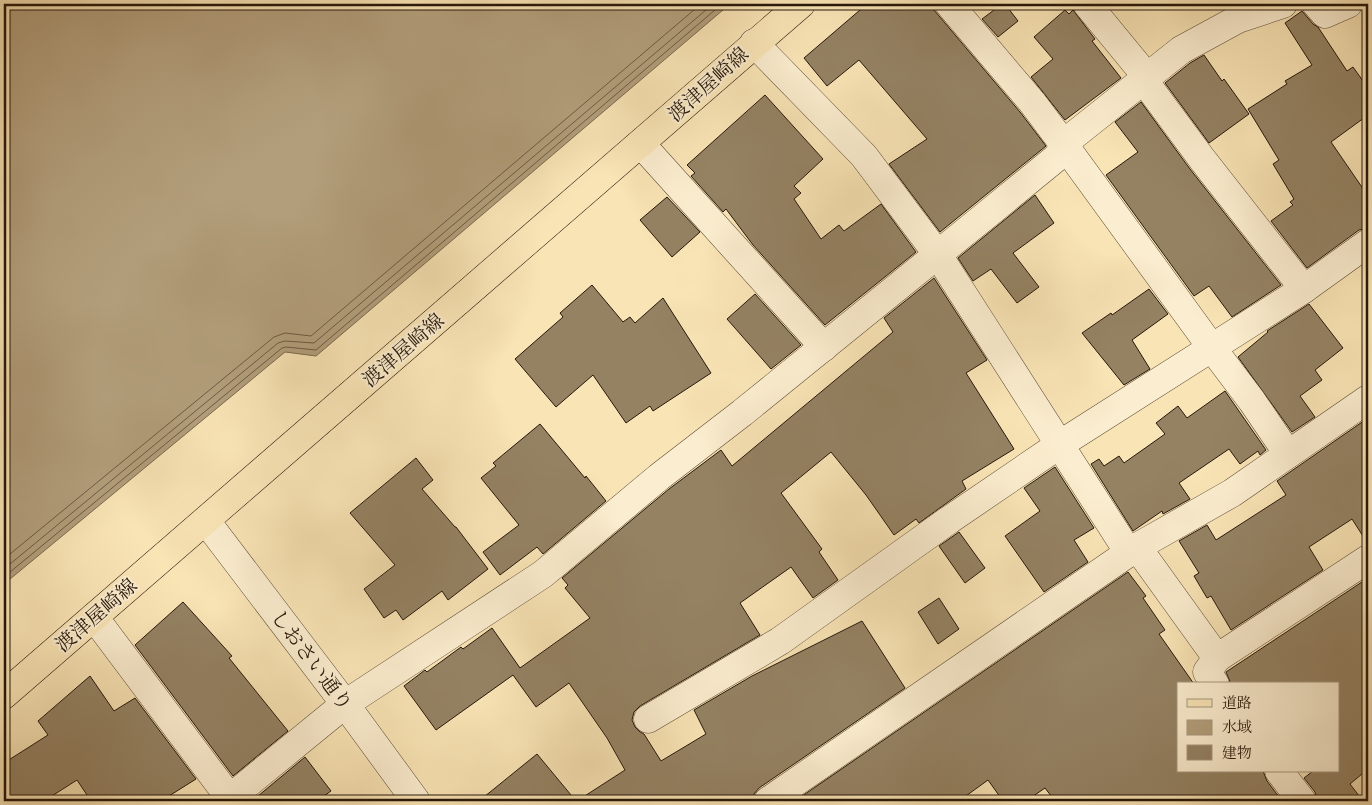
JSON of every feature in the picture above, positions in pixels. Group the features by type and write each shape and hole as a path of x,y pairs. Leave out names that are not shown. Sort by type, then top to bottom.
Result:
{"main road":[{"name":"渡津屋崎線","path":"4,695 801,4"}],"street":[{"path":"949,4 1032,102 1252,401 1288,454"},
{"path":"1087,4 1147,76 1150,90 1304,289"},
{"path":"94,618 231,800 345,704 543,574 659,477 938,255 1056,158 1073,136 1181,50 1238,19 1283,4"},
{"path":"1316,4 1325,14 1348,4"},
{"path":"754,43 864,156 938,255 1060,445 1216,671 1368,559"},
{"path":"641,144 824,347"},
{"path":"648,718 780,641 949,520 1060,445 1304,289 1368,243"},
{"path":"768,801 1133,550 1232,493 1368,399"},
{"name":"しおさい通り","path":"206,521 416,801"},
{"path":"1281,772 1302,801"}],"water":[{"path":"4,4 730,4 316,356 285,352 4,584"}],"building":[{"path":"867,4 929,4 1020,112 1046,146 940,232 889,164 927,139 859,60 827,86 804,58"},
{"path":"1002,4 1005,4 1018,21 998,37 982,19"},
{"path":"1065,10 1069,14 1073,10 1095,39 1092,41 1121,78 1065,120 1031,77 1053,59 1034,37"},
{"path":"1302,11 1318,27 1347,71 1353,67 1368,88 1368,115 1331,142 1368,196 1368,228 1359,230 1307,268 1271,221 1293,205 1290,202 1294,199 1273,164 1279,160 1248,109 1287,84 1285,81 1312,65 1285,23"},
{"path":"1204,55 1249,114 1209,143 1165,83 1190,63"},
{"path":"765,95 823,159 794,186 801,193 794,199 821,239 839,225 844,231 881,204 916,252 825,325 753,245 726,209 723,212 691,176 695,173 687,165"},
{"path":"1141,102 1190,169 1281,285 1232,317 1209,286 1194,296 1106,175 1138,152 1115,122"},
{"path":"1035,195 1054,223 1013,253 1039,287 1017,303 991,269 973,281 958,258"},
{"path":"667,197 700,232 672,257 640,220"},
{"path":"934,278 987,360 966,373 1014,449 962,481 966,489 919,523 916,519 894,535 866,495 831,452 781,493 822,549 819,552 838,580 813,598 791,567 740,603 760,635 640,706 634,712 632,720 635,727 644,734 661,761 706,734 694,710 752,676 862,621 905,688 759,788 754,794 753,801 577,801 625,770 607,738 569,683 536,707 513,675 436,730 404,686 425,670 427,672 461,647 463,649 492,628 520,668 590,618 565,588 568,585 562,578 669,489 721,450 732,466 893,332 884,318"},
{"path":"592,285 623,322 630,317 635,323 663,298 711,373 653,411 650,406 626,423 593,375 556,407 515,359 563,317 560,313"},
{"path":"1149,289 1168,314 1132,340 1150,369 1124,385 1082,333"},
{"path":"755,294 801,345 771,369 727,319"},
{"path":"1309,304 1343,348 1315,370 1322,380 1300,396 1315,417 1292,432 1238,357 1267,331"},
{"path":"1225,391 1266,450 1260,455 1258,451 1240,464 1229,449 1179,483 1190,499 1163,514 1162,511 1133,531 1091,464 1099,459 1104,466 1119,456 1124,463 1165,434 1156,423 1178,406 1187,418"},
{"path":"1368,418 1368,544 1352,519 1309,547 1323,570 1231,630 1211,596 1207,598 1194,576 1199,573 1179,541 1207,525 1216,540 1286,495 1277,481"},
{"path":"540,424 606,501 543,554 537,547 500,575 483,552 519,525 481,478 496,466 493,463"},
{"path":"416,458 433,480 422,489 456,527 488,569 448,600 442,591 403,620 396,610 384,618 364,589 395,565 350,513"},
{"path":"1055,467 1094,528 1074,540 1088,562 1044,592 1005,536 1040,511 1024,488"},
{"path":"959,532 985,568 965,583 939,546"},
{"path":"1128,572 1146,596 1143,598 1165,630 1159,634 1193,682 1177,682 1177,772 1263,772 1267,781 1282,801 1055,801 1045,788 1026,801 1003,801 988,780 959,801 795,801"},
{"path":"1368,578 1368,769 1350,784 1363,801 1317,801 1315,792 1304,778 1312,772 1340,772 1340,682 1230,682 1226,672"},
{"path":"939,598 959,629 938,644 918,612"},
{"path":"183,602 232,656 229,658 288,731 233,776 135,645"},
{"path":"90,676 114,711 135,698 196,779 161,801 91,801 77,780 44,801 4,801 4,763 48,735 38,721"},
{"path":"537,754 576,801 479,801"},
{"path":"305,757 331,791 317,801 252,801"}]}
